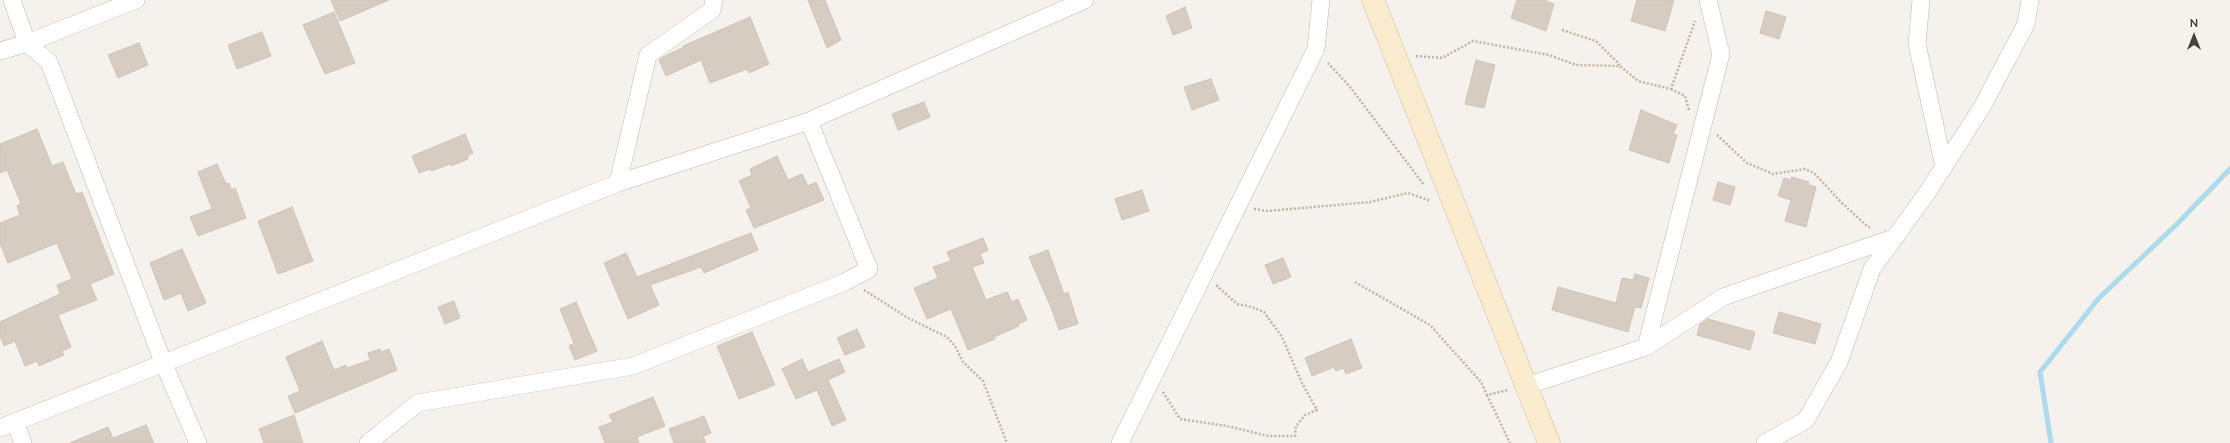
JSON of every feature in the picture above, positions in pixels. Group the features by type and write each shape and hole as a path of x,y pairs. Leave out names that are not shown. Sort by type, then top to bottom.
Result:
{"street":[{"path":"12,0 27,43 49,62 163,362 196,439 211,443"},
{"path":"0,51 27,43 136,0"},
{"path":"618,183 648,55 712,10 714,0"},
{"path":"23,443 8,425 163,362 618,183 808,121 1085,0"},
{"path":"1120,443 1316,49 1321,0"},
{"path":"1373,0 1549,443"},
{"path":"1646,347 1721,54 1708,0"},
{"path":"1921,0 1917,44 1944,167"},
{"path":"1765,443 1806,420 1839,362 1872,269 1944,167 1982,107 2026,24 2030,0"},
{"path":"368,443 418,402 633,366 845,282 869,269 808,121"},
{"path":"1526,386 1646,347 1723,297 1896,237"}],"path":[{"path":"1671,89 1697,15"},
{"path":"1562,30 1596,41 1620,66 1638,81 1671,89 1685,96 1691,119 1703,123 1747,163 1773,174 1805,168 1814,173 1867,226 1896,237"},
{"path":"1394,55 1442,58 1473,41 1549,55 1576,65 1620,66"},
{"path":"1316,49 1350,87 1424,184 1426,190"},
{"path":"1238,207 1268,211 1370,202 1408,193 1431,201 1451,203 1458,215"},
{"path":"1428,196 1431,201"},
{"path":"1154,376 1180,419 1227,426 1268,436 1295,436 1296,426 1300,421 1305,415 1316,410 1302,383 1282,337 1264,312 1252,307 1237,304 1204,274"},
{"path":"845,282 875,295 908,318 947,337 955,346 963,362 983,381 1007,443"},
{"path":"1354,282 1430,325 1481,382 1510,443"},
{"path":"1487,395 1526,386"}],"building":[{"path":"331,0 389,0 340,21"},
{"path":"808,0 825,0 841,40 827,48"},
{"path":"1517,0 1544,0 1554,4 1546,31 1511,18"},
{"path":"1637,0 1674,0 1665,31 1631,21"},
{"path":"1185,7 1192,28 1173,35 1166,16"},
{"path":"1766,11 1786,17 1779,39 1760,33"},
{"path":"334,12 355,63 325,74 303,25"},
{"path":"750,17 769,64 749,73 747,69 710,83 701,60 666,76 659,60 663,57 684,47 683,46"},
{"path":"262,32 271,56 237,69 228,45"},
{"path":"139,43 148,65 118,78 108,55"},
{"path":"1476,60 1495,65 1484,108 1465,104"},
{"path":"1211,79 1219,100 1192,110 1184,87"},
{"path":"924,102 930,117 898,130 892,114"},
{"path":"1641,110 1677,125 1673,134 1677,135 1669,163 1629,150"},
{"path":"37,129 52,166 63,162 76,194 82,192 114,274 90,284 97,300 58,315 71,347 62,351 64,355 39,366 37,361 25,366 15,341 4,346 0,336 0,322 60,294 57,285 72,279 57,243 8,263 0,243 0,223 20,215 17,206 21,204 7,170 0,173 0,144"},
{"path":"465,134 473,153 467,156 468,159 451,166 450,164 431,171 430,169 419,173 412,156"},
{"path":"777,156 788,180 802,174 808,186 816,182 824,200 754,228 746,210 751,208 739,181 752,175 750,169"},
{"path":"217,164 226,184 229,183 231,190 235,188 246,218 198,236 190,217 212,209 198,172"},
{"path":"1792,177 1809,182 1808,185 1816,187 1806,227 1785,221 1791,200 1778,196 1784,178 1791,180"},
{"path":"1718,182 1735,187 1730,205 1713,200"},
{"path":"1142,190 1149,211 1122,220 1115,199"},
{"path":"292,207 313,261 278,274 258,221"},
{"path":"751,233 758,250 704,273 701,267 650,285 659,305 628,319 604,263 626,253 637,277"},
{"path":"983,238 988,250 980,254 984,263 972,267 986,300 1007,292 1012,302 1018,299 1027,320 1018,324 1019,326 994,337 995,339 968,350 951,309 927,319 914,288 938,278 933,267 951,261 947,252"},
{"path":"182,249 206,303 188,311 181,293 164,300 150,263"},
{"path":"1048,250 1064,294 1068,292 1078,324 1059,330 1029,257"},
{"path":"1283,258 1291,277 1273,284 1265,265"},
{"path":"1635,274 1649,278 1641,308 1635,307 1628,332 1552,310 1558,287 1616,303 1622,278 1633,280"},
{"path":"454,301 460,318 445,324 438,307"},
{"path":"576,302 597,351 575,360 569,346 574,343 560,309"},
{"path":"1779,312 1821,324 1815,344 1773,333"},
{"path":"1708,319 1755,332 1750,350 1697,335 1700,324"},
{"path":"857,329 865,347 845,355 837,338"},
{"path":"752,332 775,385 739,399 717,346"},
{"path":"1351,339 1362,368 1346,374 1343,368 1336,371 1334,367 1312,376 1305,358"},
{"path":"322,341 334,370 346,365 347,368 370,360 368,353 380,349 381,352 389,349 397,370 295,413 288,396 300,391 286,357"},
{"path":"802,359 808,372 839,359 845,372 828,380 846,420 832,426 817,390 796,399 782,369"},
{"path":"653,397 665,426 637,437 639,443 605,443 599,427 613,422 609,415"},
{"path":"294,415 303,443 264,443 259,429"},
{"path":"704,416 711,433 703,436 706,443 674,443 669,429"},
{"path":"146,425 154,443 70,443 108,427 113,438"}],"waterway":[{"path":"2051,443 2040,372 2099,298 2177,224 2230,169"}]}
